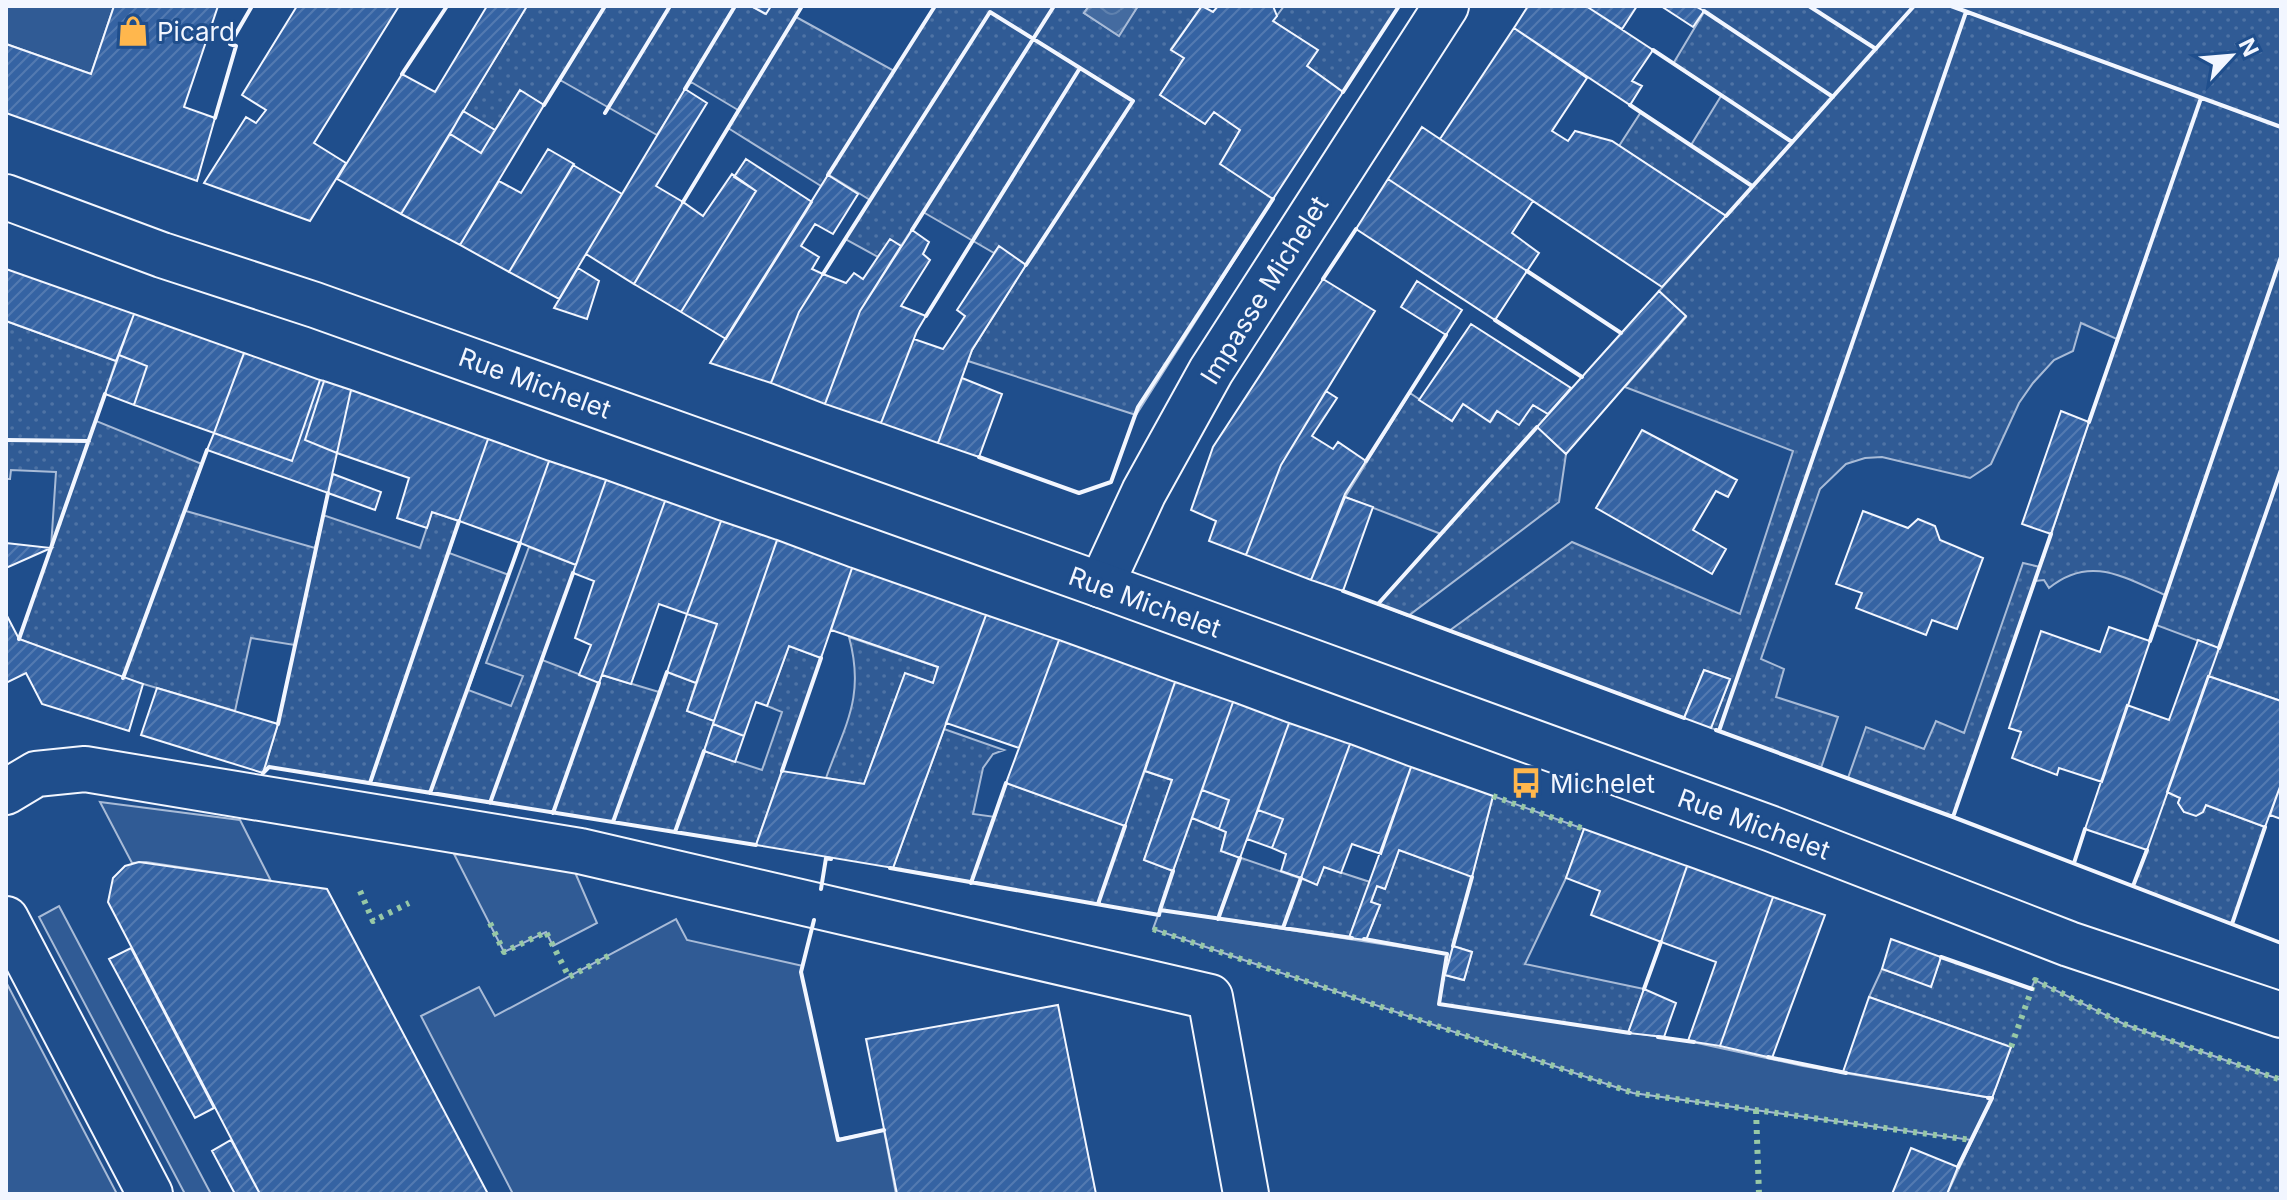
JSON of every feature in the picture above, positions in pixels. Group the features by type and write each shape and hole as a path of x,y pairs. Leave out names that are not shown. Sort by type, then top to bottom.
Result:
{"main road":[{"name":"Impasse Michelet","path":"1101,585 1144,492 1211,371 1446,6"},
{"name":"Rue Michelet","path":"6,197 162,255 315,305 1101,585 1772,829 2069,944 2281,1015"},
{"path":"6,792 36,774 85,769 580,851 1210,997 1246,1194"},
{"path":"6,919 150,1194"}],"shaded area":[{"path":"6,6 114,6 91,74 6,44"},
{"path":"527,6 751,6 765,14 771,6 802,6 796,17 894,71 935,6 1089,6 1084,13 1118,35 1138,6 1202,6 1171,49 1184,58 1160,95 1205,124 1214,112 1240,130 1221,164 1273,199 1136,415 968,361 1026,265 999,247 994,253 923,212 901,246 890,240 878,257 845,239 870,200 829,175 821,186 728,128 738,110 691,82 657,135 560,80 544,105 520,91 495,130 463,111"},
{"path":"1284,6 1399,6 1343,92 1307,66 1317,50 1273,21"},
{"path":"1695,6 2281,6 2281,701 2208,676 2218,648 2156,625 2165,595 2107,572 2079,573 2049,588 2044,580 2035,581 1953,817 1848,778 1866,727 1924,749 1936,721 1964,733 2023,563 2040,567 2117,339 2081,323 2073,351 2054,360 2033,383 2019,403 1991,464 1970,478 1882,457 1865,458 1846,464 1820,489 1761,659 1784,669 1776,697 1838,717 1821,768 1711,728 1730,679 1704,670 1684,718 1449,631 1572,542 1740,614 1793,451 1625,387 1686,317 1659,291 1726,216 1619,146 1641,112 1691,145 1721,96 1673,64 1704,12"},
{"path":"6,321 116,361 96,421 202,464 186,511 315,548 323,515 420,548 432,512 459,521 449,553 509,575 468,690 511,706 523,676 486,663 529,547 576,565 542,660 599,682 602,675 659,692 667,672 696,683 687,711 714,721 704,751 762,770 782,712 767,706 789,646 821,658 756,845 269,767 263,773 278,724 295,645 251,638 235,711 123,678 19,639 51,548 56,472 11,470 10,479 6,479"},
{"path":"1410,393 1452,421 1463,404 1491,421 1497,411 1533,405 1548,414 1538,427 1566,454 1559,502 1408,616 1378,604 1441,534 1345,497"},
{"path":"849,637 938,667 933,683 905,674 864,784 826,778 846,725 854,693 855,676"},
{"path":"944,729 1004,750 993,754 983,768 973,814 995,817 1006,783 1124,825 1145,771 1172,780 1144,860 1173,871 1192,818 1226,832 1221,851 1317,884 1324,867 1370,882 1349,938 1160,910 1159,915 893,868"},
{"path":"2167,792 2180,798 2178,803 2184,812 2206,805 2265,827 2232,924 2133,886"},
{"path":"1493,796 1584,829 1566,878 1525,964 1644,989 1628,1033 1439,1004 1447,954 1366,940 1380,905 1371,902 1377,886 1385,889 1399,850 1472,876","holes":["1453,946 1472,952 1464,980 1445,975"]},
{"path":"100,802 240,820 271,881 146,862 132,863"},
{"path":"454,854 574,870 597,923 553,946 546,932 504,952"},
{"path":"59,906 211,1194 185,1194 39,917"},
{"path":"1160,910 1447,954 1440,1004 1688,1041 1803,1066 1992,1098 1971,1140 1633,1093 1153,929"},
{"path":"676,919 687,940 803,966 801,972 838,1139 884,1130 896,1194 513,1194 421,1016 479,987 495,1016"},
{"path":"1941,957 2031,989 2035,980 2124,1024 2281,1080 2281,1194 1947,1194 1992,1098 2011,1047 1869,997 1882,969 1931,986"},
{"path":"6,982 117,1194 6,1194"}],"water":[{"path":"1089,6 1138,6 1119,36 1084,13"}],"building":[{"path":"114,6 218,6 184,107 215,118 197,181 6,113 6,44 91,74"},
{"path":"297,6 399,6 314,143 346,163 310,221 204,183 246,117 256,123 266,110 242,95"},
{"path":"487,6 527,6 401,214 337,179 402,74 435,92"},
{"path":"751,6 771,6 766,14"},
{"path":"1202,6 1213,12 1218,6 1273,6 1277,16 1273,21 1318,50 1307,66 1343,92 1273,199 1220,164 1240,130 1214,112 1205,124 1160,95 1184,58 1171,50"},
{"path":"1528,6 1586,6 1653,50 1632,81 1642,86 1630,105 1514,28"},
{"path":"1586,6 1637,6 1622,29"},
{"path":"1661,6 1695,6 1704,11 1693,27"},
{"path":"1514,28 1587,78 1552,131 1568,141 1575,131 1612,141 1726,216 1662,287 1440,139"},
{"path":"685,89 707,103 656,186 683,202 634,284 586,254"},
{"path":"520,90 544,105 460,245 401,214 450,134 481,153"},
{"path":"463,111 495,130 481,153 450,134"},
{"path":"1422,127 1533,201 1512,233 1539,253 1527,271 1388,179"},
{"path":"548,149 574,164 509,272 460,245 499,181 521,193"},
{"path":"746,159 812,202 726,339 681,312 756,191 734,177"},
{"path":"573,165 622,194 559,299 509,272"},
{"path":"732,174 756,191 681,312 634,284 683,202 703,216"},
{"path":"828,175 858,194 833,234 815,224 801,246 819,257 812,269 823,274 799,312 771,383 710,363"},
{"path":"1388,179 1527,271 1495,320 1356,229"},
{"path":"912,230 929,242 923,254 930,260 901,306 926,316 917,331 881,423 825,404 860,311"},
{"path":"890,239 901,246 860,311 825,404 771,383 799,312 823,274 846,283 854,273 863,279"},
{"path":"999,246 1026,265 972,350 938,443 881,423 914,339 943,349 965,316 957,310"},
{"path":"578,268 599,281 587,319 554,308"},
{"path":"6,269 134,314 116,361 6,321"},
{"path":"1323,279 1375,311 1281,465 1246,555 1209,541 1216,521 1191,510 1213,447"},
{"path":"1417,281 1462,310 1446,335 1401,307"},
{"path":"1659,291 1686,316 1566,454 1537,427"},
{"path":"134,314 244,353 214,433 134,405 147,366 119,355"},
{"path":"1471,324 1571,388 1548,414 1533,405 1519,425 1497,411 1490,422 1463,404 1452,421 1419,400"},
{"path":"244,353 320,380 292,461 214,433"},
{"path":"119,355 147,366 134,405 105,394"},
{"path":"962,378 1002,394 979,457 938,443"},
{"path":"320,380 324,381 305,440 337,453 328,493 207,450 214,433 292,461"},
{"path":"324,381 351,390 337,453 305,440"},
{"path":"351,390 488,439 459,521 432,512 427,528 397,518 409,478 337,453"},
{"path":"1326,391 1337,398 1312,436 1333,449 1338,442 1366,461 1345,494 1311,580 1246,555 1281,465"},
{"path":"2061,411 2089,422 2051,534 2022,524"},
{"path":"1642,430 1737,480 1728,497 1716,491 1693,530 1726,549 1712,574 1596,508"},
{"path":"488,439 549,461 520,543 459,521"},
{"path":"549,461 606,480 576,565 520,543"},
{"path":"333,474 381,492 375,510 328,493"},
{"path":"606,480 665,501 599,683 579,675 591,645 575,638 594,581 573,573"},
{"path":"1345,497 1373,507 1343,591 1311,580"},
{"path":"665,501 721,521 687,614 659,604 631,684 602,675"},
{"path":"1863,511 1908,528 1918,519 1935,526 1940,540 1983,558 1957,629 1932,620 1926,635 1856,608 1862,593 1836,584"},
{"path":"721,521 777,540 714,721 687,711 717,624 687,614"},
{"path":"777,540 852,568 821,658 789,646 767,706 756,702 744,736 713,724"},
{"path":"6,543 51,548 6,568"},
{"path":"852,568 986,615 893,868 756,845 782,771 864,784 905,673 933,683 938,667 831,630"},
{"path":"6,614 19,639 143,684 129,731 42,704 26,673 6,683"},
{"path":"687,614 717,624 696,683 667,672"},
{"path":"986,615 1059,640 1019,748 946,723"},
{"path":"2109,627 2150,641 2102,782 2059,768 2057,775 2012,758 2021,732 2009,728 2041,631 2100,652"},
{"path":"1059,640 1175,682 1125,826 1006,783"},
{"path":"2198,640 2219,648 2147,850 2085,829 2127,705 2169,720"},
{"path":"1704,670 1730,679 1711,728 1684,718"},
{"path":"2208,676 2281,701 2281,784 2265,827 2206,805 2203,812 2196,816 2184,812 2178,803 2180,798 2167,792"},
{"path":"1175,682 1233,702 1173,871 1144,860 1172,780 1145,771"},
{"path":"157,688 278,724 263,773 141,735"},
{"path":"1233,702 1289,723 1240,858 1221,851 1226,832 1219,829 1229,800 1202,790"},
{"path":"1289,723 1350,744 1301,878 1281,871 1286,854 1272,848 1283,819 1258,810"},
{"path":"713,724 744,736 735,762 704,751"},
{"path":"1350,744 1411,767 1381,854 1352,844 1341,873 1324,867 1317,885 1301,878"},
{"path":"1411,767 1493,796 1472,877 1399,850 1385,889 1377,886 1371,902 1380,905 1366,940 1349,938"},
{"path":"2281,784 2281,819 2270,815"},
{"path":"1202,790 1229,800 1219,829 1192,818"},
{"path":"1258,810 1283,819 1272,848 1247,839"},
{"path":"1584,829 1687,866 1661,942 1591,915 1600,891 1566,878"},
{"path":"139,862 327,889 488,1194 260,1194 108,902 113,878 125,866"},
{"path":"1687,866 1773,897 1720,1046 1688,1041 1716,962 1661,942"},
{"path":"1773,897 1825,915 1772,1058 1720,1046"},
{"path":"1891,939 1941,957 1931,987 1882,969"},
{"path":"1453,946 1472,952 1464,980 1445,975"},
{"path":"131,948 214,1108 195,1118 109,959"},
{"path":"1644,989 1676,1003 1664,1037 1628,1033"},
{"path":"1869,997 2011,1047 1992,1098 1843,1072"},
{"path":"1058,1005 1096,1194 897,1194 866,1039"},
{"path":"231,1140 260,1194 235,1194 212,1151"},
{"path":"1911,1148 1958,1167 1947,1194 1892,1194"}],"hedge":[{"path":"1493,796 1584,829"},
{"path":"360,891 373,921 409,903"},
{"path":"490,923 504,952 546,932 569,977 610,955"},
{"path":"1153,929 1633,1093 1971,1140"},
{"path":"2011,1047 2035,980 2124,1024 2281,1080"},
{"path":"1756,1110 1759,1194"}],"wall":[{"path":"215,118 236,46 230,44 252,6"},
{"path":"402,74 447,6"},
{"path":"544,105 605,6"},
{"path":"605,113 670,6"},
{"path":"685,89 735,6"},
{"path":"683,202 802,6"},
{"path":"828,175 935,6"},
{"path":"912,230 1054,6"},
{"path":"1343,92 1399,6"},
{"path":"1809,6 1876,49"},
{"path":"1726,216 1914,6"},
{"path":"1951,6 2281,127"},
{"path":"1704,11 1833,97"},
{"path":"823,274 990,12 1133,101 1026,265"},
{"path":"1719,731 1966,12"},
{"path":"1653,50 1792,142"},
{"path":"926,316 1080,68"},
{"path":"2089,422 2201,98"},
{"path":"1630,105 1752,186"},
{"path":"979,457 1079,493 1111,482 1138,407 1273,199"},
{"path":"1323,279 1356,229"},
{"path":"2150,641 2281,257"},
{"path":"1527,271 1621,333"},
{"path":"1495,320 1582,377"},
{"path":"1366,461 1446,335"},
{"path":"19,639 105,394"},
{"path":"1378,604 1537,427"},
{"path":"6,440 89,441"},
{"path":"123,678 207,450"},
{"path":"2219,648 2281,470"},
{"path":"278,724 328,493"},
{"path":"370,783 459,521"},
{"path":"1953,817 2051,534"},
{"path":"430,793 520,543"},
{"path":"490,803 573,573"},
{"path":"1343,591 1684,718"},
{"path":"782,771 821,658"},
{"path":"613,822 667,672"},
{"path":"553,813 599,683"},
{"path":"1716,730 2281,943"},
{"path":"675,832 704,751"},
{"path":"263,773 269,767 756,845"},
{"path":"971,883 1006,783"},
{"path":"1098,904 1125,826"},
{"path":"2232,924 2265,827"},
{"path":"2074,863 2085,829"},
{"path":"2133,886 2147,850"},
{"path":"821,889 826,858 831,859"},
{"path":"1218,919 1240,858"},
{"path":"890,868 1159,915 1160,910 1352,938"},
{"path":"1160,910 1173,871"},
{"path":"1453,946 1472,877"},
{"path":"1283,928 1301,878"},
{"path":"814,920 801,972 838,1140 884,1130"},
{"path":"1364,939 1447,954 1439,1004 1630,1033"},
{"path":"1644,989 1661,942"},
{"path":"1941,957 2032,989"},
{"path":"1658,1037 1694,1042"},
{"path":"1768,1057 1846,1073"},
{"path":"1958,1167 1992,1098 1988,1098"}],"place":[{"name":"Picard","path":"133,31"},
{"name":"Michelet","path":"1526,783"}]}
